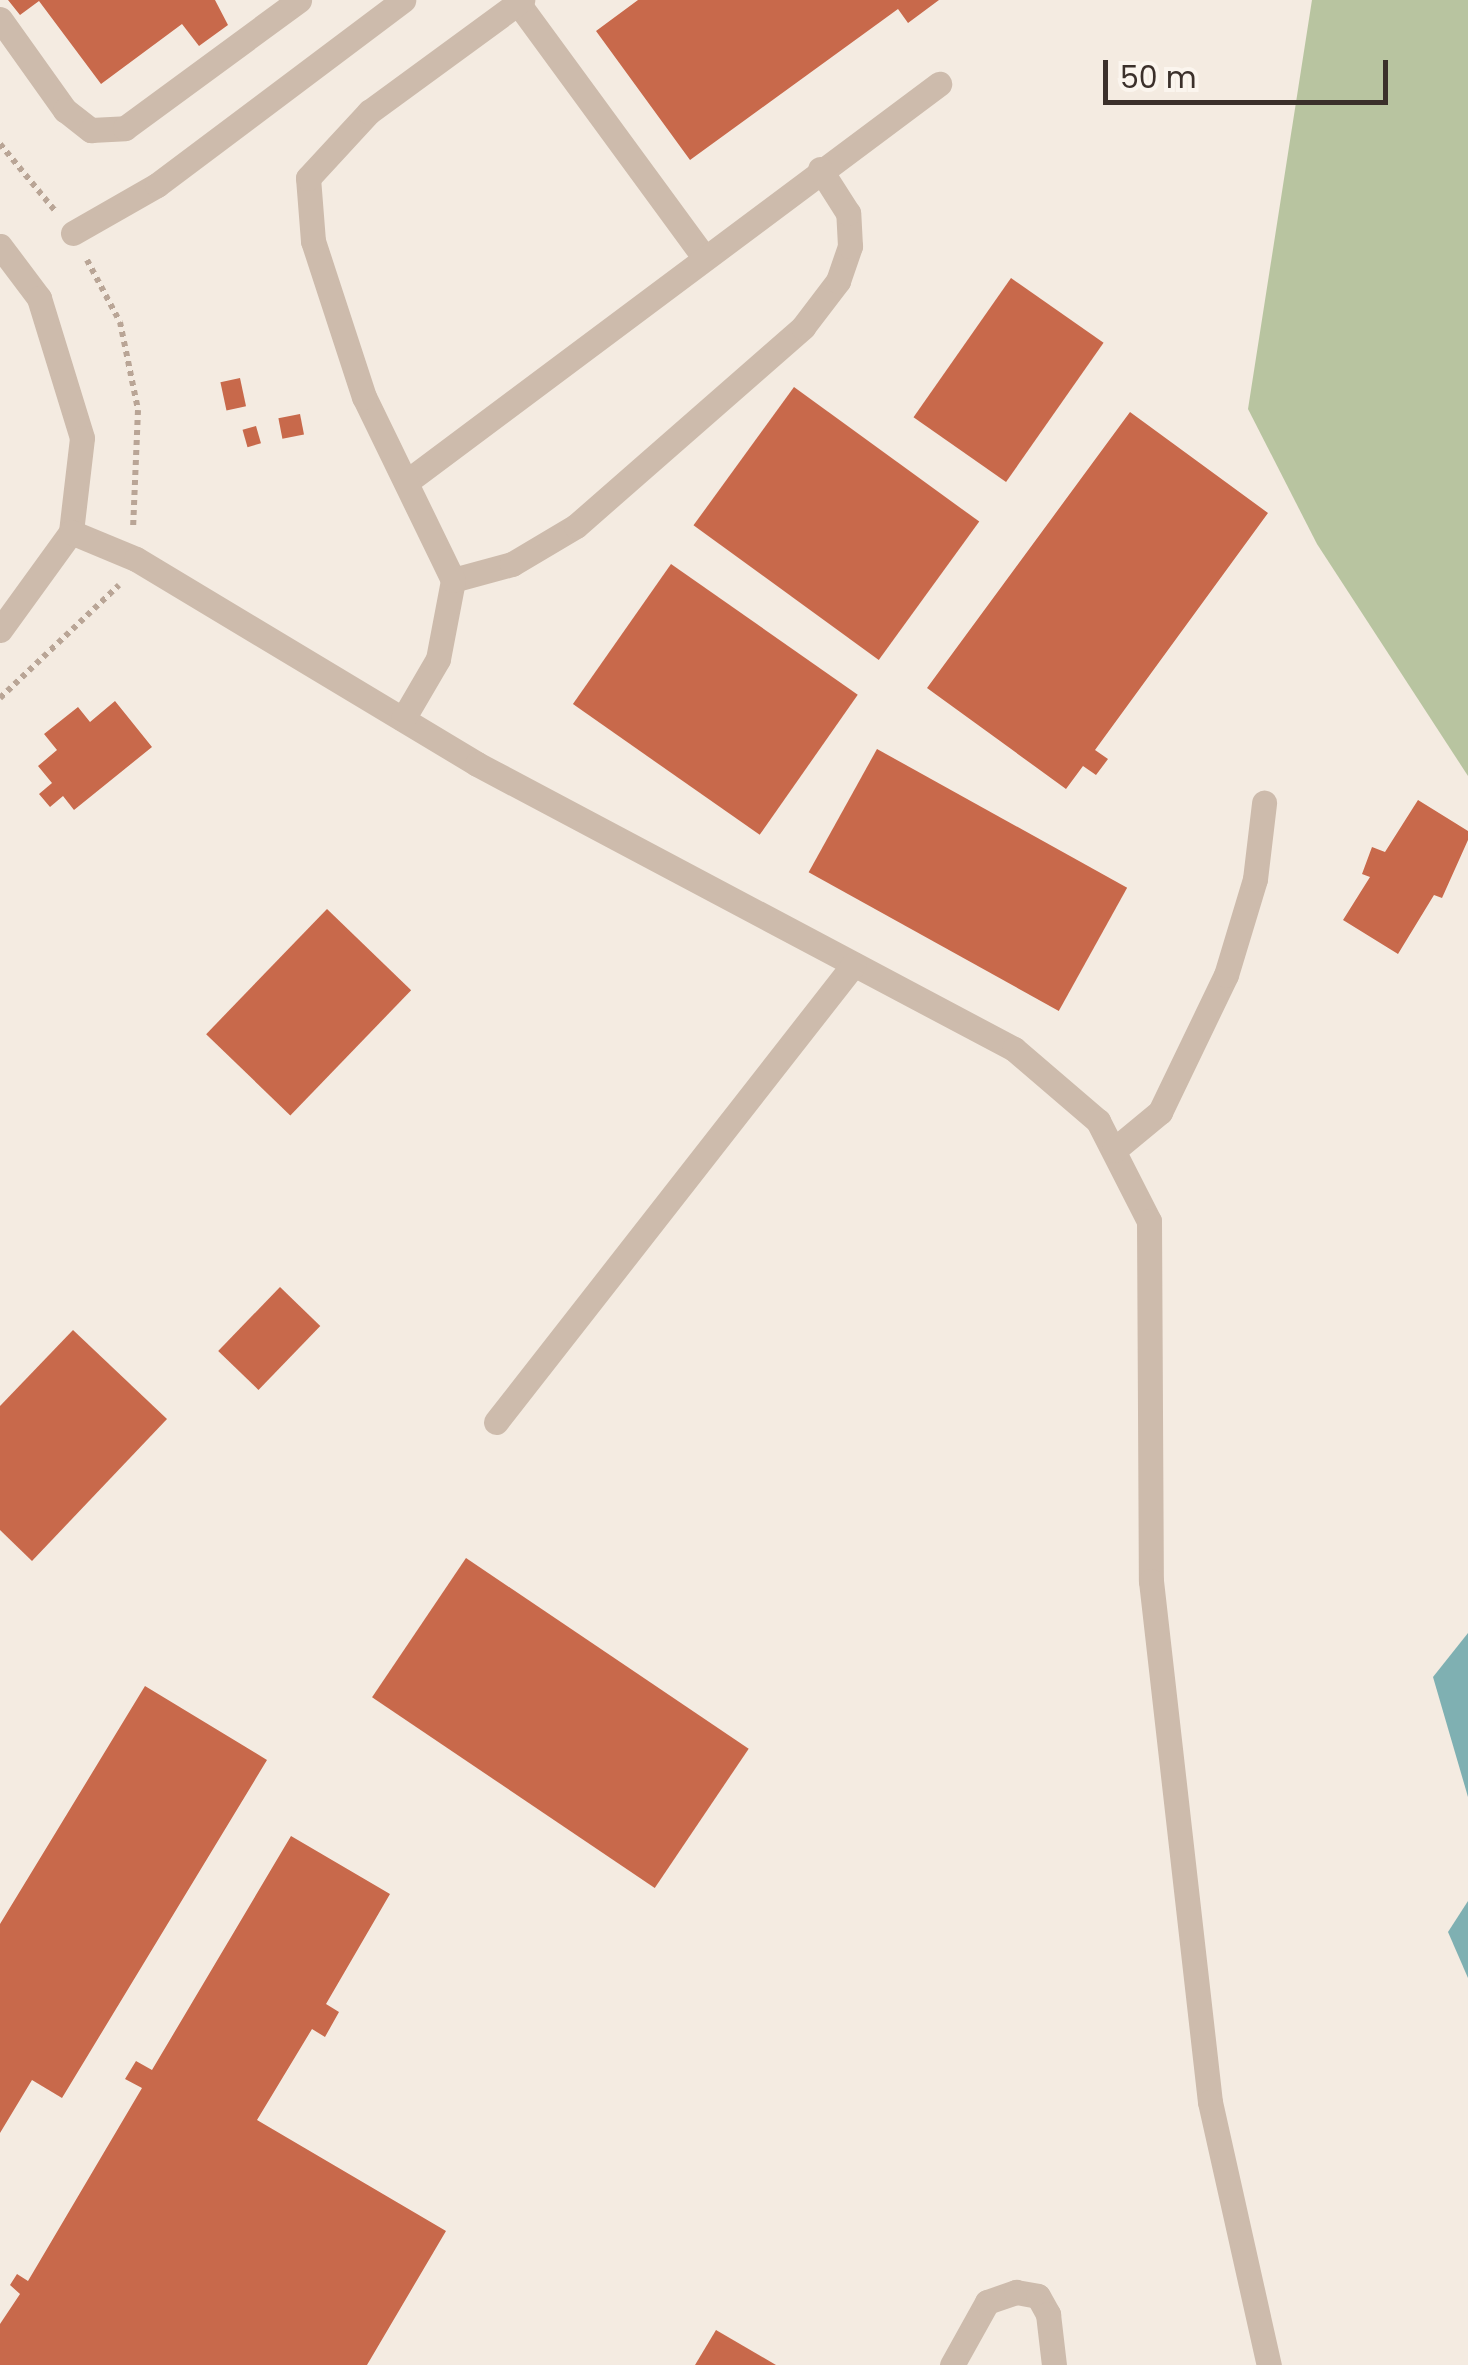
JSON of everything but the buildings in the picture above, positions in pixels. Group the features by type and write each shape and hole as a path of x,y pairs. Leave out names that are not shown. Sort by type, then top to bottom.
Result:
{"street":[{"path":"0,19 65,110 92,130 125,128 299,0"},
{"path":"73,233 158,185 403,0"},
{"path":"402,719 438,660 453,580 409,480 364,397 313,241 308,178 369,112 520,1 702,254"},
{"path":"409,480 702,254 939,84"},
{"path":"453,580 512,564 576,526 803,327 838,281 850,246 848,213 820,169"},
{"path":"0,246 39,298 77,420 71,532 0,630"},
{"path":"71,532 136,559 402,719 1014,1049 1098,1121 1149,1221 1153,1600 1210,2102 1269,2365"},
{"path":"1114,1150 1160,1112 1226,975 1255,879 1264,803"},
{"path":"496,1422 854,964"},
{"path":"952,2365 987,2302 1016,2292 1038,2296 1048,2314 1054,2365"}],"green space":[{"path":"1312,0 1468,0 1468,776 1317,544 1248,409"}],"water":[{"path":"1468,1633 1468,1797 1433,1677"},
{"path":"1468,1901 1468,1978 1448,1932"}]}
